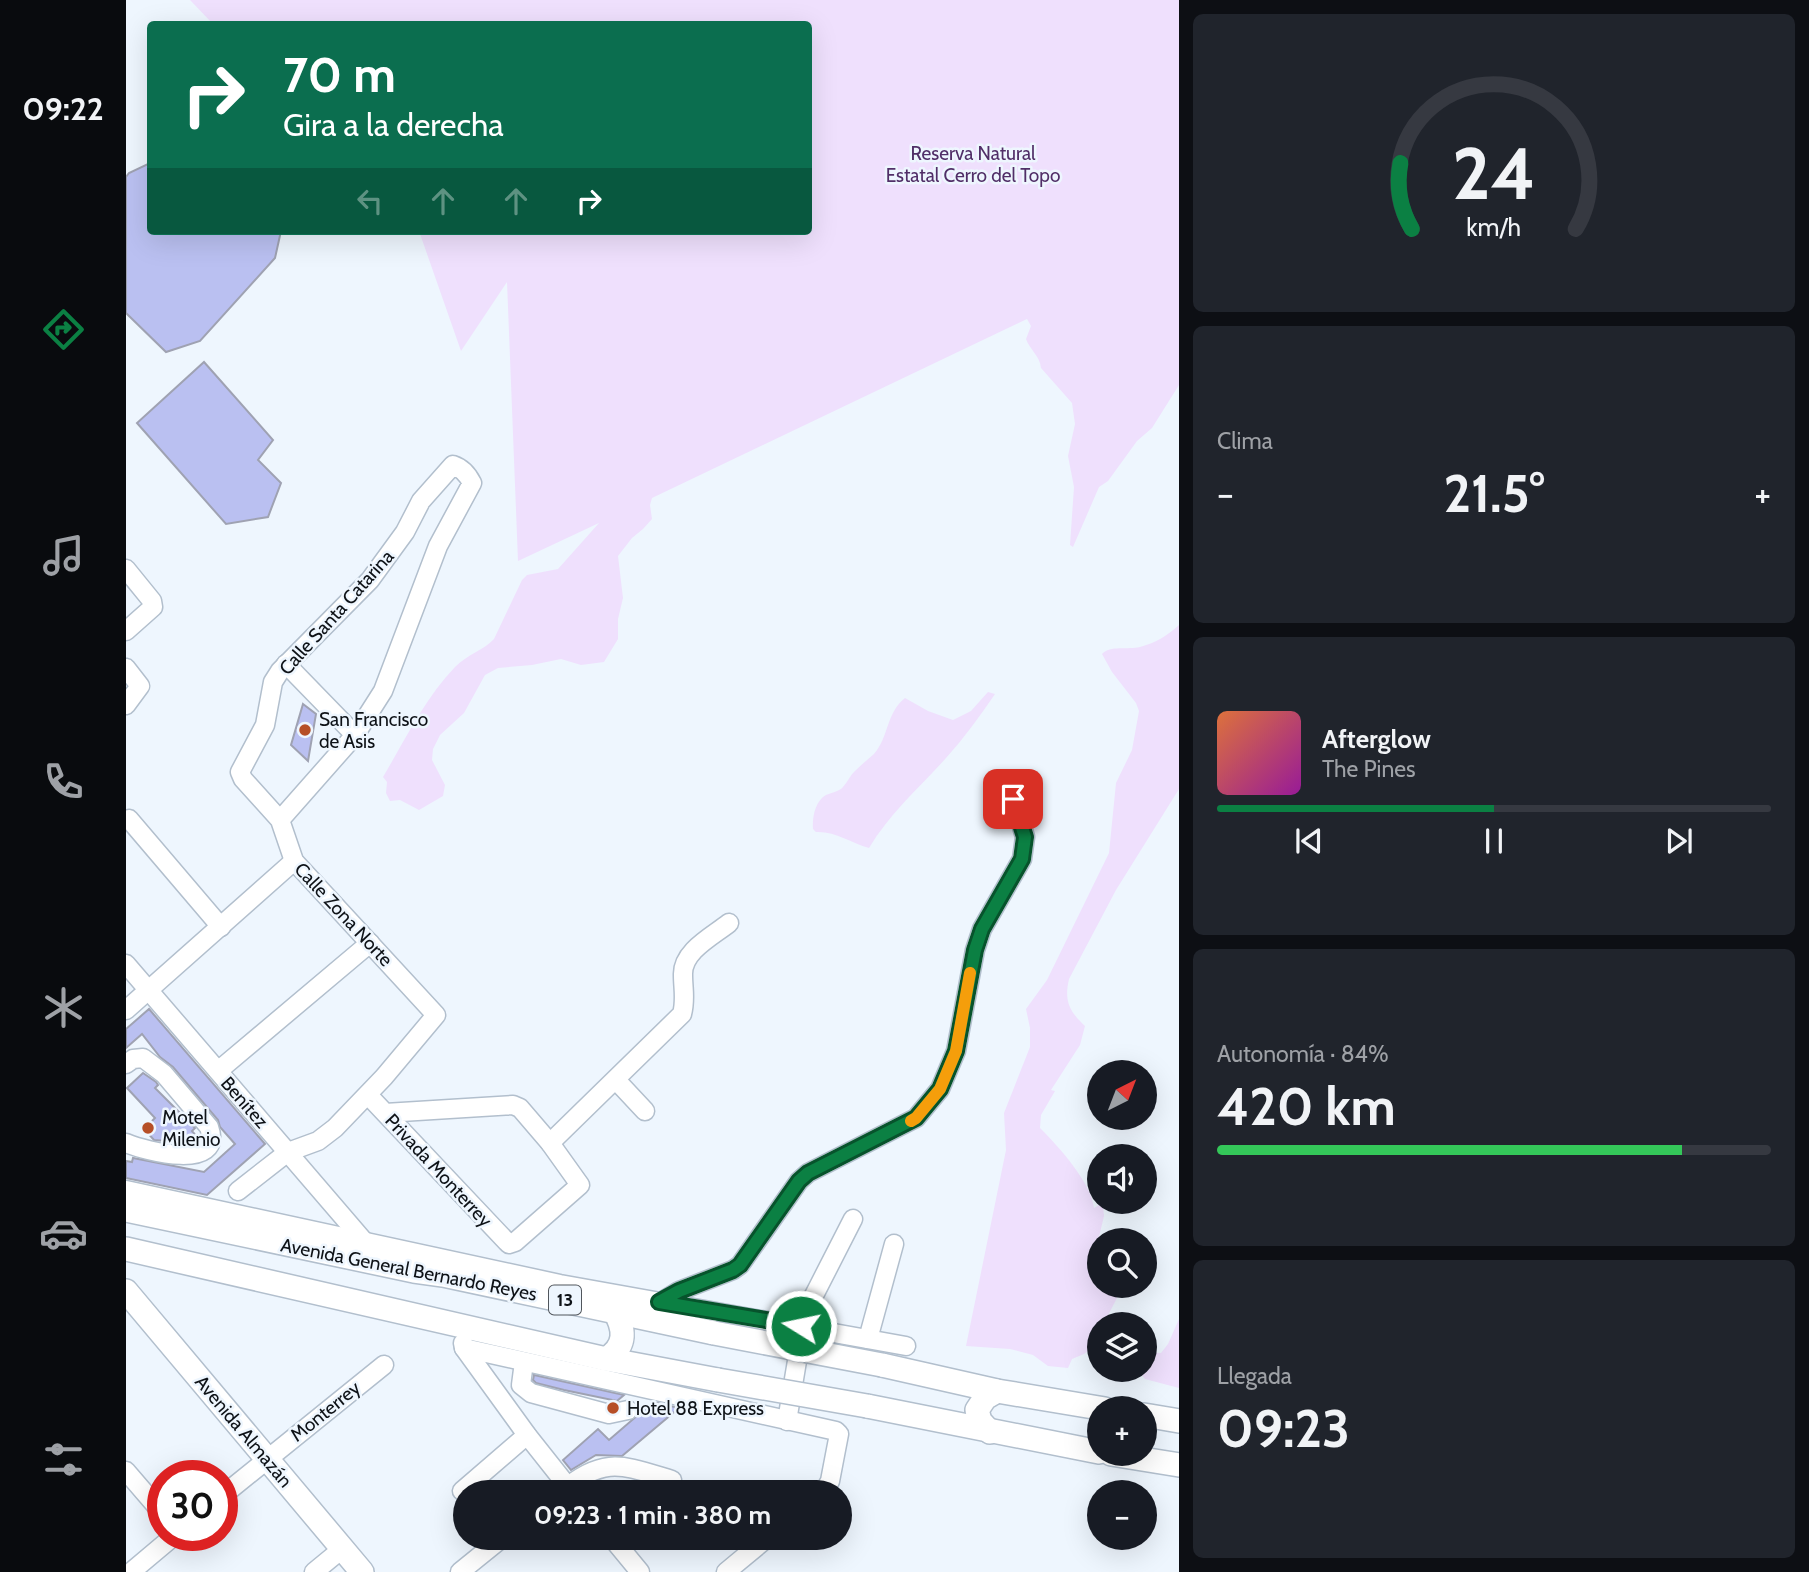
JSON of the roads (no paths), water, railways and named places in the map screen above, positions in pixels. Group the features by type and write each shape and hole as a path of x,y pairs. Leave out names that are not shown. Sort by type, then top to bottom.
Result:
{"main road":[{"name":"Avenida General Bernardo Reyes","path":"126,1210 414,1271 559,1291 614,1310 653,1310 714,1333 881,1365 997,1391 1087,1406"},
{"name":"Avenida General Bernardo Reyes","path":"126,1249 394,1311 463,1337 606,1359 867,1406 1087,1450"},
{"name":"Avenida Almazán","path":"126,1291 362,1572"},
{"path":"606,1359 620,1347 623,1339 623,1329 614,1310"},
{"path":"990,1432 980,1421 977,1410 985,1398 997,1391"},
{"path":"1157,1417 1179,1421"},
{"path":"1157,1461 1179,1465"}],"street":[{"name":"Calle Santa Catarina","path":"240,772 265,725 273,682 286,664 370,580 405,532 421,501 453,465 466,473 472,483 438,546 383,691 355,735"},
{"path":"126,569 152,601 153,607 126,631"},
{"path":"280,820 355,735 286,664"},
{"path":"126,668 140,687 126,705"},
{"name":"Calle Zona Norte","path":"240,772 243,779 280,820 294,861 436,1015 368,1095"},
{"path":"653,1310 679,1291 740,1265 799,1181 808,1173 916,1118 940,1089 956,1051 975,950 982,929 1022,859 1025,837 1013,799"},
{"path":"130,819 221,927"},
{"path":"126,1010 294,861"},
{"path":"385,1113 513,1105 520,1108 550,1143 682,1014 685,996 682,972 687,960 692,952 729,923"},
{"path":"218,1071 370,943"},
{"name":"Benítez","path":"126,964 363,1240"},
{"path":"126,1064 133,1059 143,1058 155,1066 209,1127 211,1136 204,1151 186,1156 137,1148 126,1143"},
{"path":"616,1080 645,1111"},
{"path":"238,1191 288,1152 327,1135 368,1095"},
{"name":"Privada Monterrey","path":"368,1095 511,1244 580,1185 550,1143"},
{"path":"126,1190 363,1240 559,1291 653,1310 801,1326 906,1346"},
{"path":"787,1421 805,1313 853,1219"},
{"path":"868,1339 894,1244"},
{"path":"463,1337 524,1362 838,1432 830,1480"},
{"path":"463,1337 560,1480"},
{"path":"524,1362 522,1385 531,1394 609,1413 628,1410"},
{"name":"Monterrey","path":"238,1482 384,1365"},
{"path":"475,1480 527,1435"},
{"path":"578,1480 587,1471 608,1465 672,1480"},
{"path":"126,1471 147,1495"},
{"path":"314,1572 342,1549"},
{"path":"460,1572 487,1550"},
{"path":"622,1550 640,1572"},
{"path":"726,1572 753,1550"},
{"path":"131,1572 156,1551"}],"place":[{"name":"San Francisco de Asis","path":"305,730"},
{"name":"Motel Milenio","path":"148,1128"},
{"name":"Hotel 88 Express","path":"613,1408"}],"park label":[{"name":"Reserva Natural Estatal Cerro del Topo","path":"973,164"}]}
